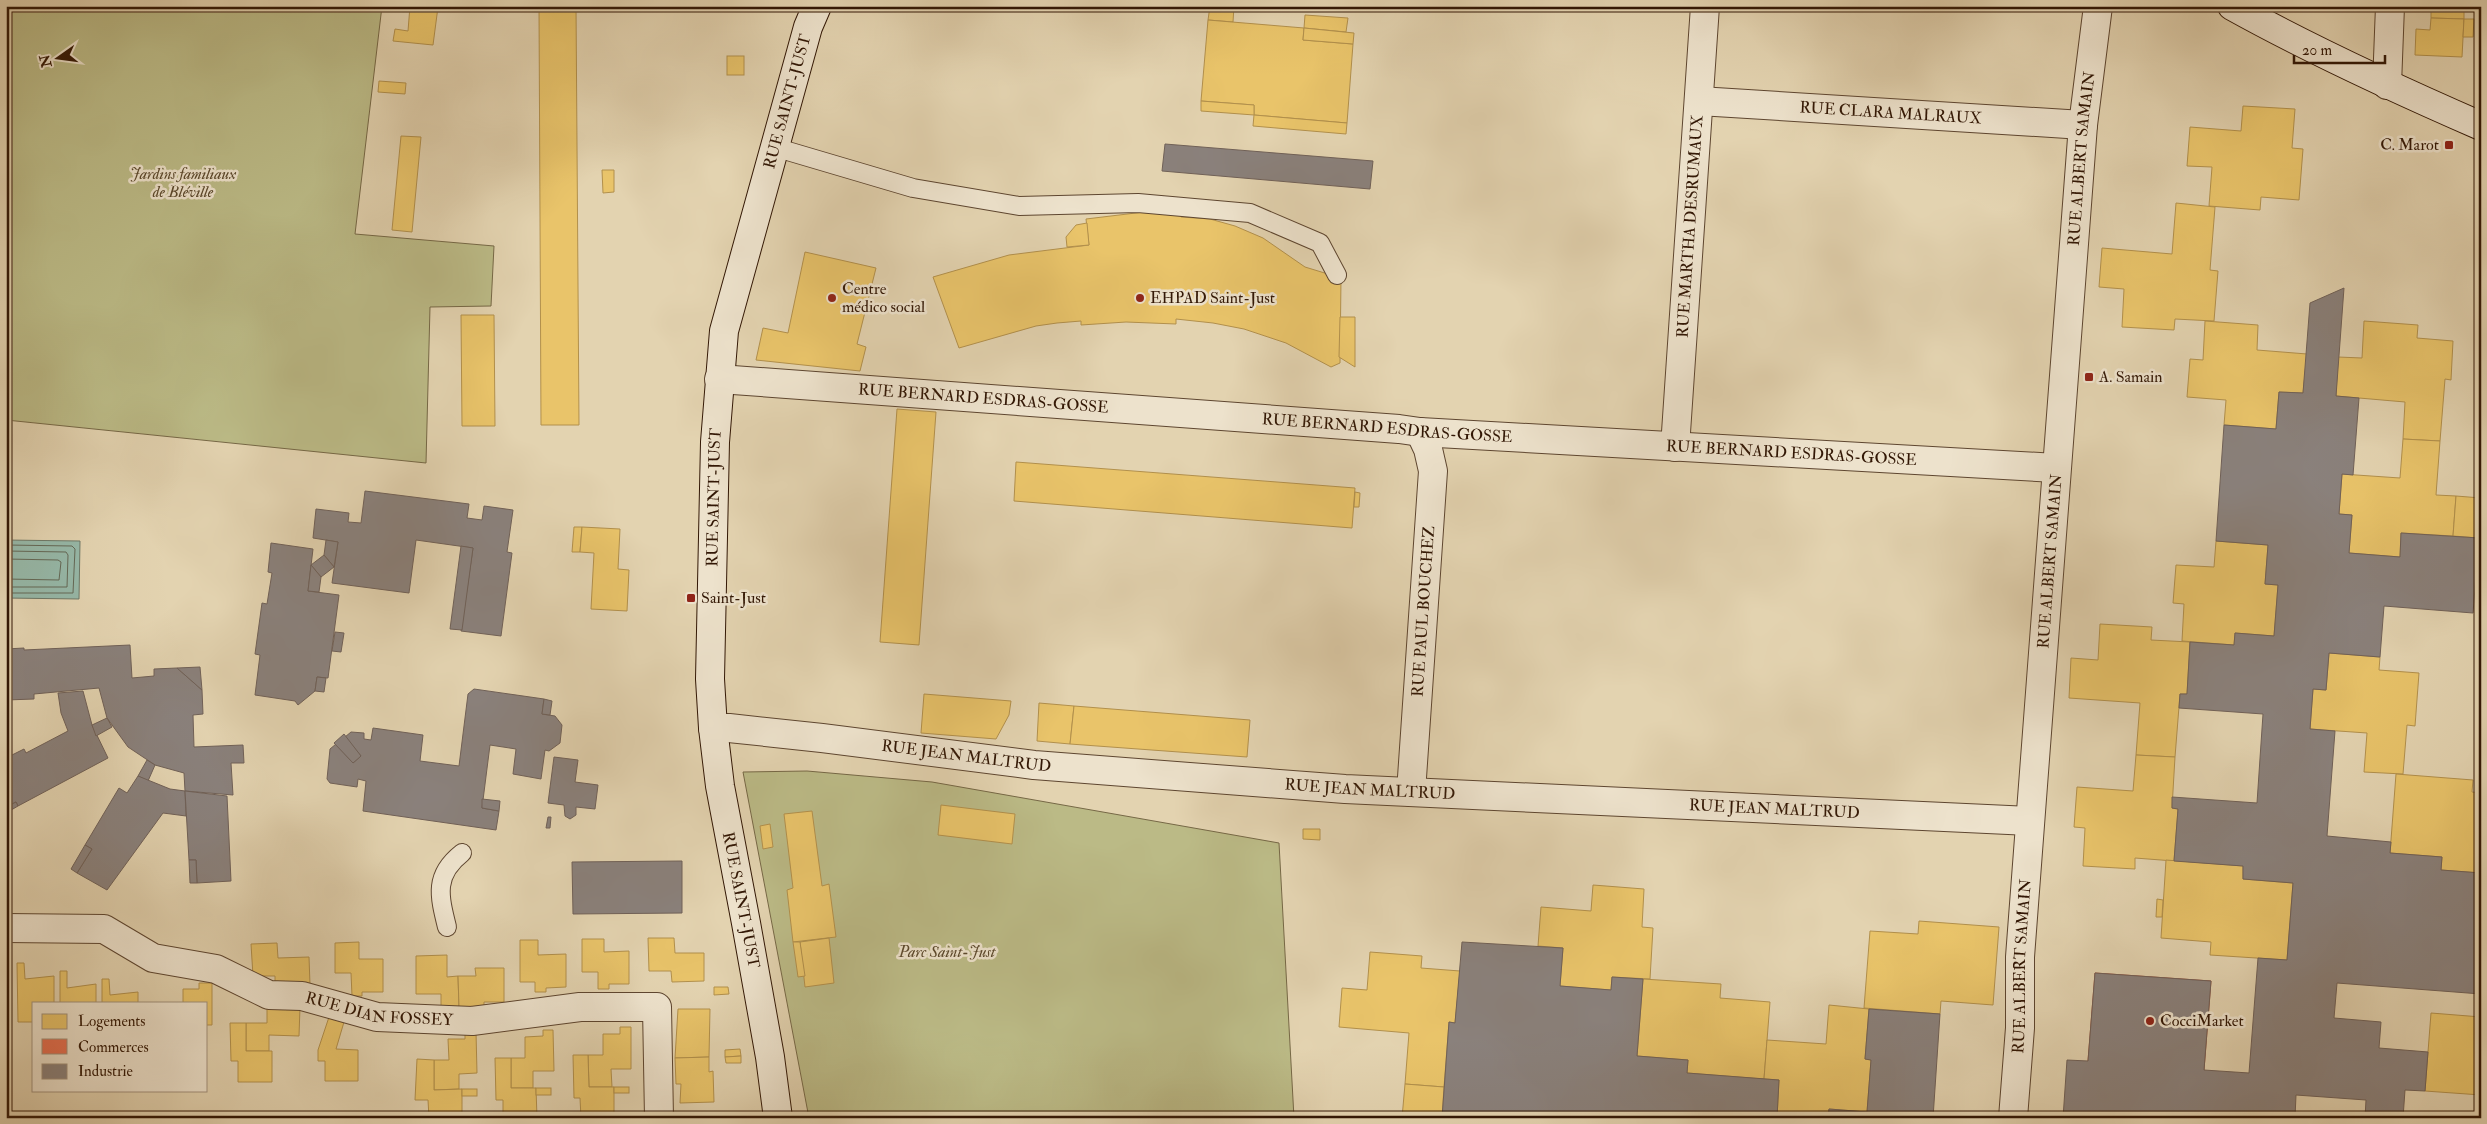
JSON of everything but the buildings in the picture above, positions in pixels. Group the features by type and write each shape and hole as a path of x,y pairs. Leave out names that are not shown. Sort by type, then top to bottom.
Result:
{"street":[{"name":"RUE SAINT-JUST","path":"778,1118 757,980 720,786 713,728 710,670 715,442 724,331 808,27 817,6"},
{"name":"RUE MARTHA DESRUMAUX","path":"1674,446 1705,6"},
{"name":"RUE ALBERT SAMAIN","path":"2013,1118 2020,1028 2020,957 2056,468 2083,126 2098,6"},
{"path":"2232,6 2291,38 2387,85 2481,126"},
{"path":"2387,85 2390,6"},
{"name":"RUE CLARA MALRAUX","path":"1699,101 2083,126"},
{"name":"RUE BERNARD ESDRAS-GOSSE","path":"719,379 1420,432 2056,468"},
{"name":"RUE PAUL BOUCHEZ","path":"1411,792 1433,471 1428,450 1420,432"},
{"name":"RUE JEAN MALTRUD","path":"713,728 822,738 1034,765 1411,792 2030,821"},
{"name":"RUE DIAN FOSSEY","path":"6,928 104,929 153,958 216,969 269,994 302,996 377,1017 472,1021 580,1006 657,1007 659,1118"}],"lane":[{"path":"774,147 913,188 1019,206 1138,203 1250,213 1320,242 1337,275"},
{"path":"447,927 441,904 440,884 451,862 462,853"}],"green space":[{"name":"Jardins familiaux de Bléville","path":"6,6 382,6 355,234 494,246 491,306 430,307 426,463 6,420"},
{"name":"Parc Saint-Just","path":"807,771 932,782 1279,843 1294,1118 809,1118 743,772"}],"water":[{"path":"6,540 80,541 79,599 6,598"}],"place":[{"name":"C. Marot","path":"2449,145"},
{"name":"Centre médico social","path":"832,298"},
{"name":"EHPAD Saint-Just","path":"1140,298"},
{"name":"A. Samain","path":"2089,377"},
{"name":"Saint-Just","path":"691,598"},
{"name":"CocciMarket","path":"2150,1021"}]}
